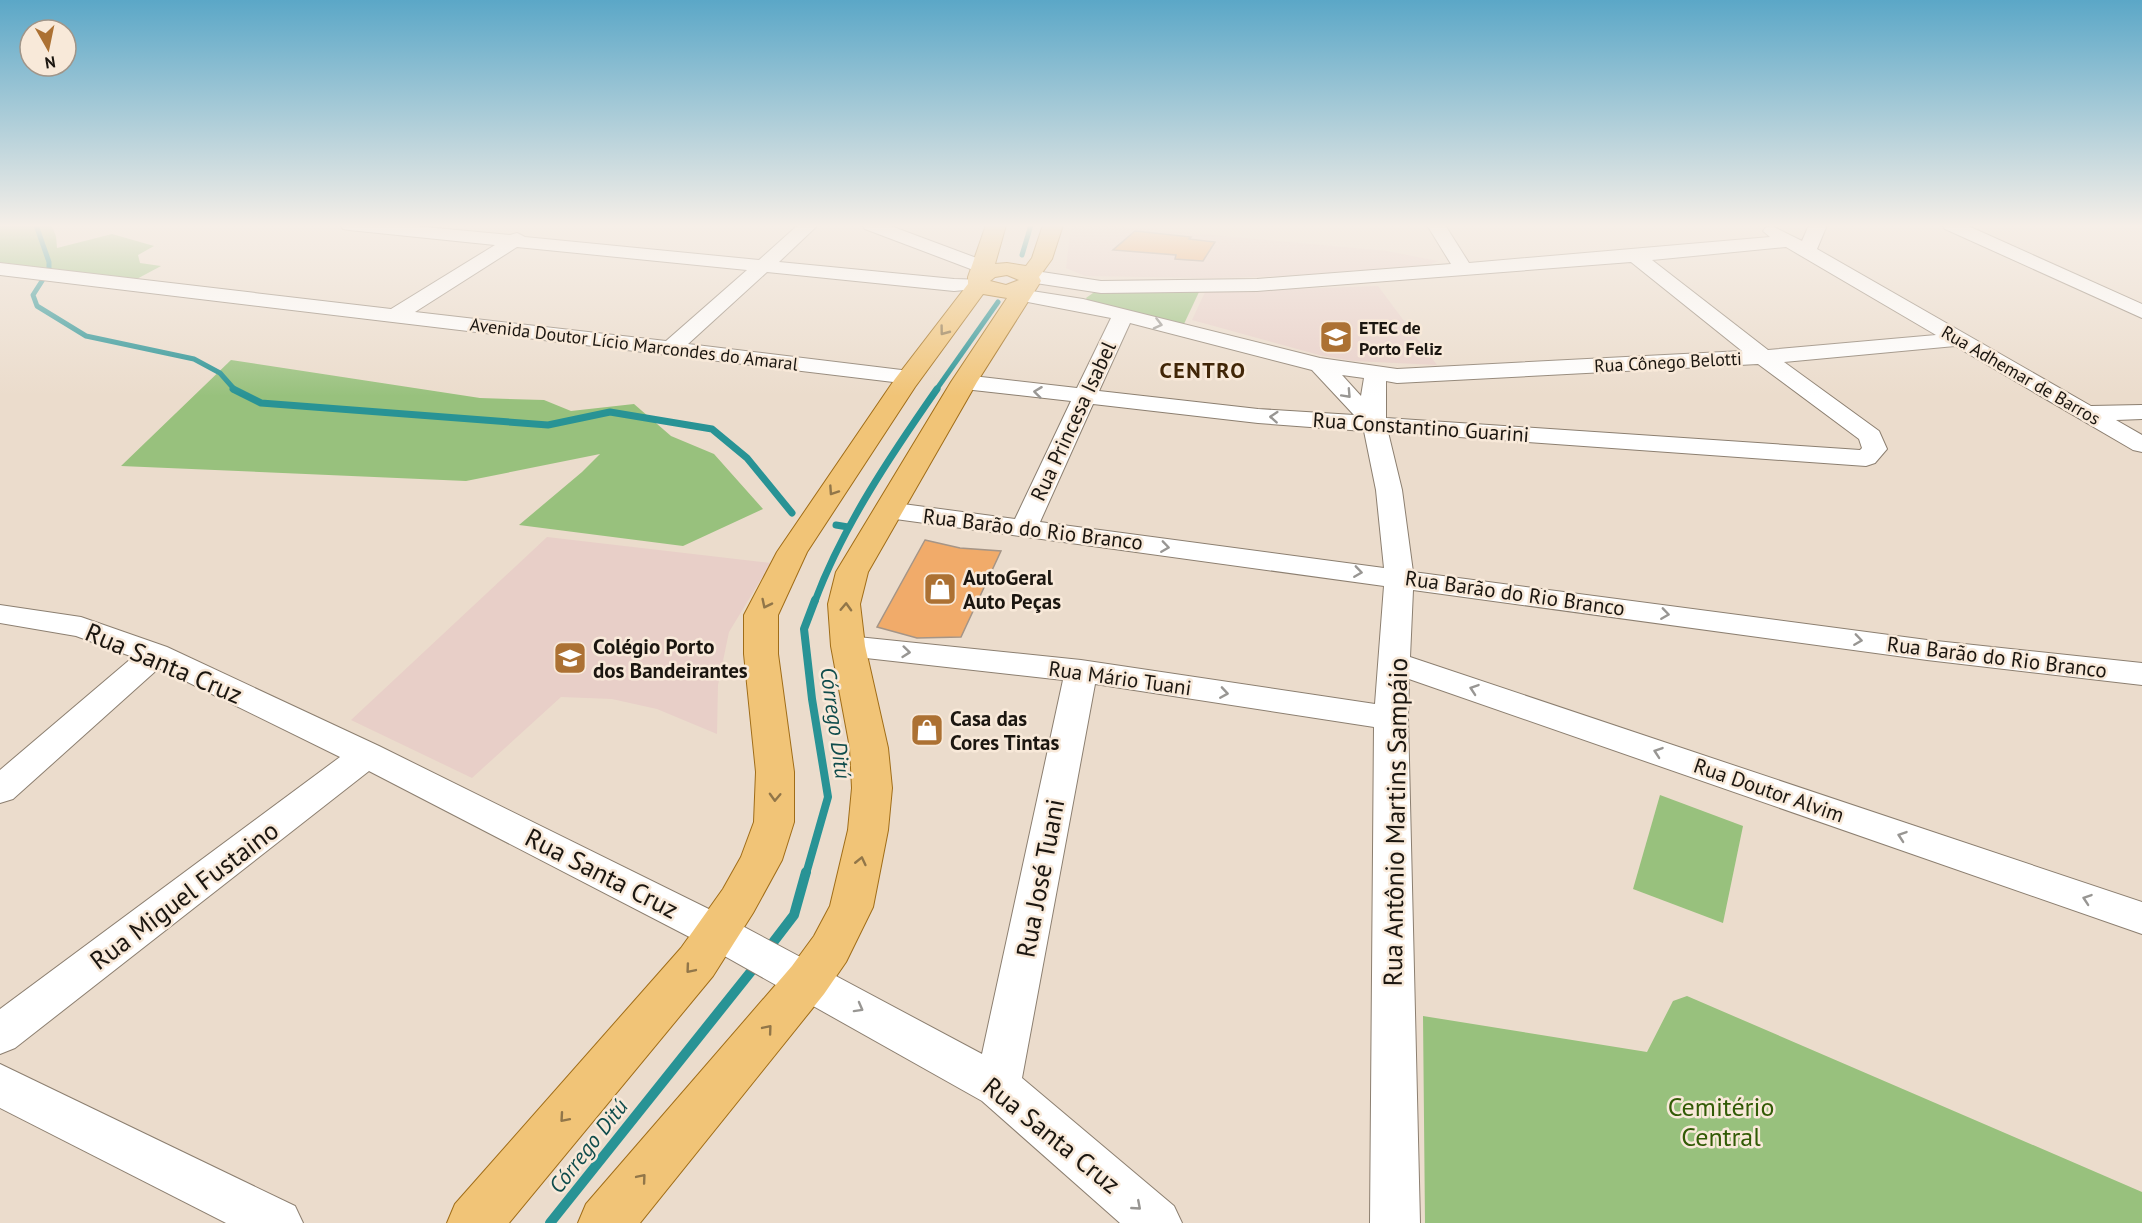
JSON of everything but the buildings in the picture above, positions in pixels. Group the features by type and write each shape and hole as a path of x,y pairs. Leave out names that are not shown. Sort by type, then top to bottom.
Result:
{"main road":[{"path":"474,1223 697,962 727,937 738,901 761,860 774,822 776,772 761,654 761,615 792,552 976,282"},
{"path":"605,1223 799,976 830,949 851,907 868,830 872,788 869,748 848,646 844,604 852,572 964,382 1027,282"}],"street":[{"name":"Avenida Doutor Lício Marcondes do Amaral","path":"110,282 910,377"},
{"path":"395,316 449,282"},
{"path":"671,348 747,282"},
{"path":"921,282 954,285 962,282"},
{"path":"1024,286 1257,285 1290,282"},
{"path":"1668,282 1763,357"},
{"name":"Rua Adhemar de Barros","path":"1860,282 2142,445"},
{"path":"2076,282 2142,312"},
{"name":"Rua Cônego Belotti","path":"1024,286 1083,305 1320,365 1397,376 1763,357 1959,339"},
{"path":"1083,305 1079,301 1079,296 1101,286"},
{"name":"Rua Princesa Isabel","path":"1024,528 1123,315"},
{"name":"Rua Constantino Guarini","path":"964,382 1257,416 1866,458 1875,449 1870,436 1763,357"},
{"path":"1320,365 1374,423"},
{"name":"Rua Antônio Martins Sampáio","path":"1376,374 1373,396 1374,423 1389,490 1399,578 1396,663 1391,718 1395,1223"},
{"path":"2088,413 2142,412"},
{"name":"Rua Barão do Rio Branco","path":"888,510 1916,648 2142,674"},
{"name":"Rua Santa Cruz","path":"0,614 81,627 156,654 367,755 727,937 998,1086 1156,1223"},
{"name":"Rua Mário Tuani","path":"848,646 1082,671 1391,718"},
{"path":"0,790 156,654"},
{"name":"Rua Doutor Alvim","path":"1396,663 2142,918"},
{"name":"Rua José Tuani","path":"998,1086 1082,671"},
{"name":"Rua Miguel Fustaino","path":"0,1034 367,755"},
{"path":"0,1085 278,1223"}],"shaded area":[{"name":"ETEC de Porto Feliz","path":"1378,286 1437,365 1353,361 1319,355 1192,320 1205,292"},
{"name":"Colégio Porto dos Bandeirantes","path":"547,537 771,563 729,632 718,685 717,734 657,709 612,699 561,697 472,778 351,720"}],"green space":[{"path":"1112,291 1199,292 1183,326 1088,301 1086,298 1093,293"},
{"path":"231,360 480,398 544,400 571,411 634,404 671,436 714,454 763,509 683,546 519,525 600,454 466,481 121,466"},
{"path":"1660,795 1743,826 1723,923 1633,889"},
{"name":"Cemitério Central","path":"1687,996 2142,1192 2142,1223 1425,1223 1423,1016 1647,1052 1673,1001"}],"waterway":[{"path":"41,282 33,295 37,306 86,336 194,359 220,373 235,390"},
{"name":"Córrego Ditú","path":"936,390 998,302"},
{"name":"Córrego Ditú","path":"815,601 826,573 854,518 902,439 937,389"},
{"path":"235,390 261,403 548,425 610,412 712,429 747,458 792,513"},
{"path":"836,525 848,527"},
{"name":"Córrego Ditú","path":"806,874 828,797 812,699 804,629 815,600"},
{"name":"Córrego Ditú","path":"768,949 794,915 806,872"},
{"name":"Córrego Ditú","path":"550,1223 757,964"}],"place":[{"name":"ETEC de Porto Feliz","path":"1336,337"},
{"name":"AutoGeral Auto Peças","path":"940,589"},
{"name":"Colégio Porto dos Bandeirantes","path":"570,658"},
{"name":"Casa das Cores Tintas","path":"927,730"}],"district":[{"name":"CENTRO","path":"1203,370"}]}
